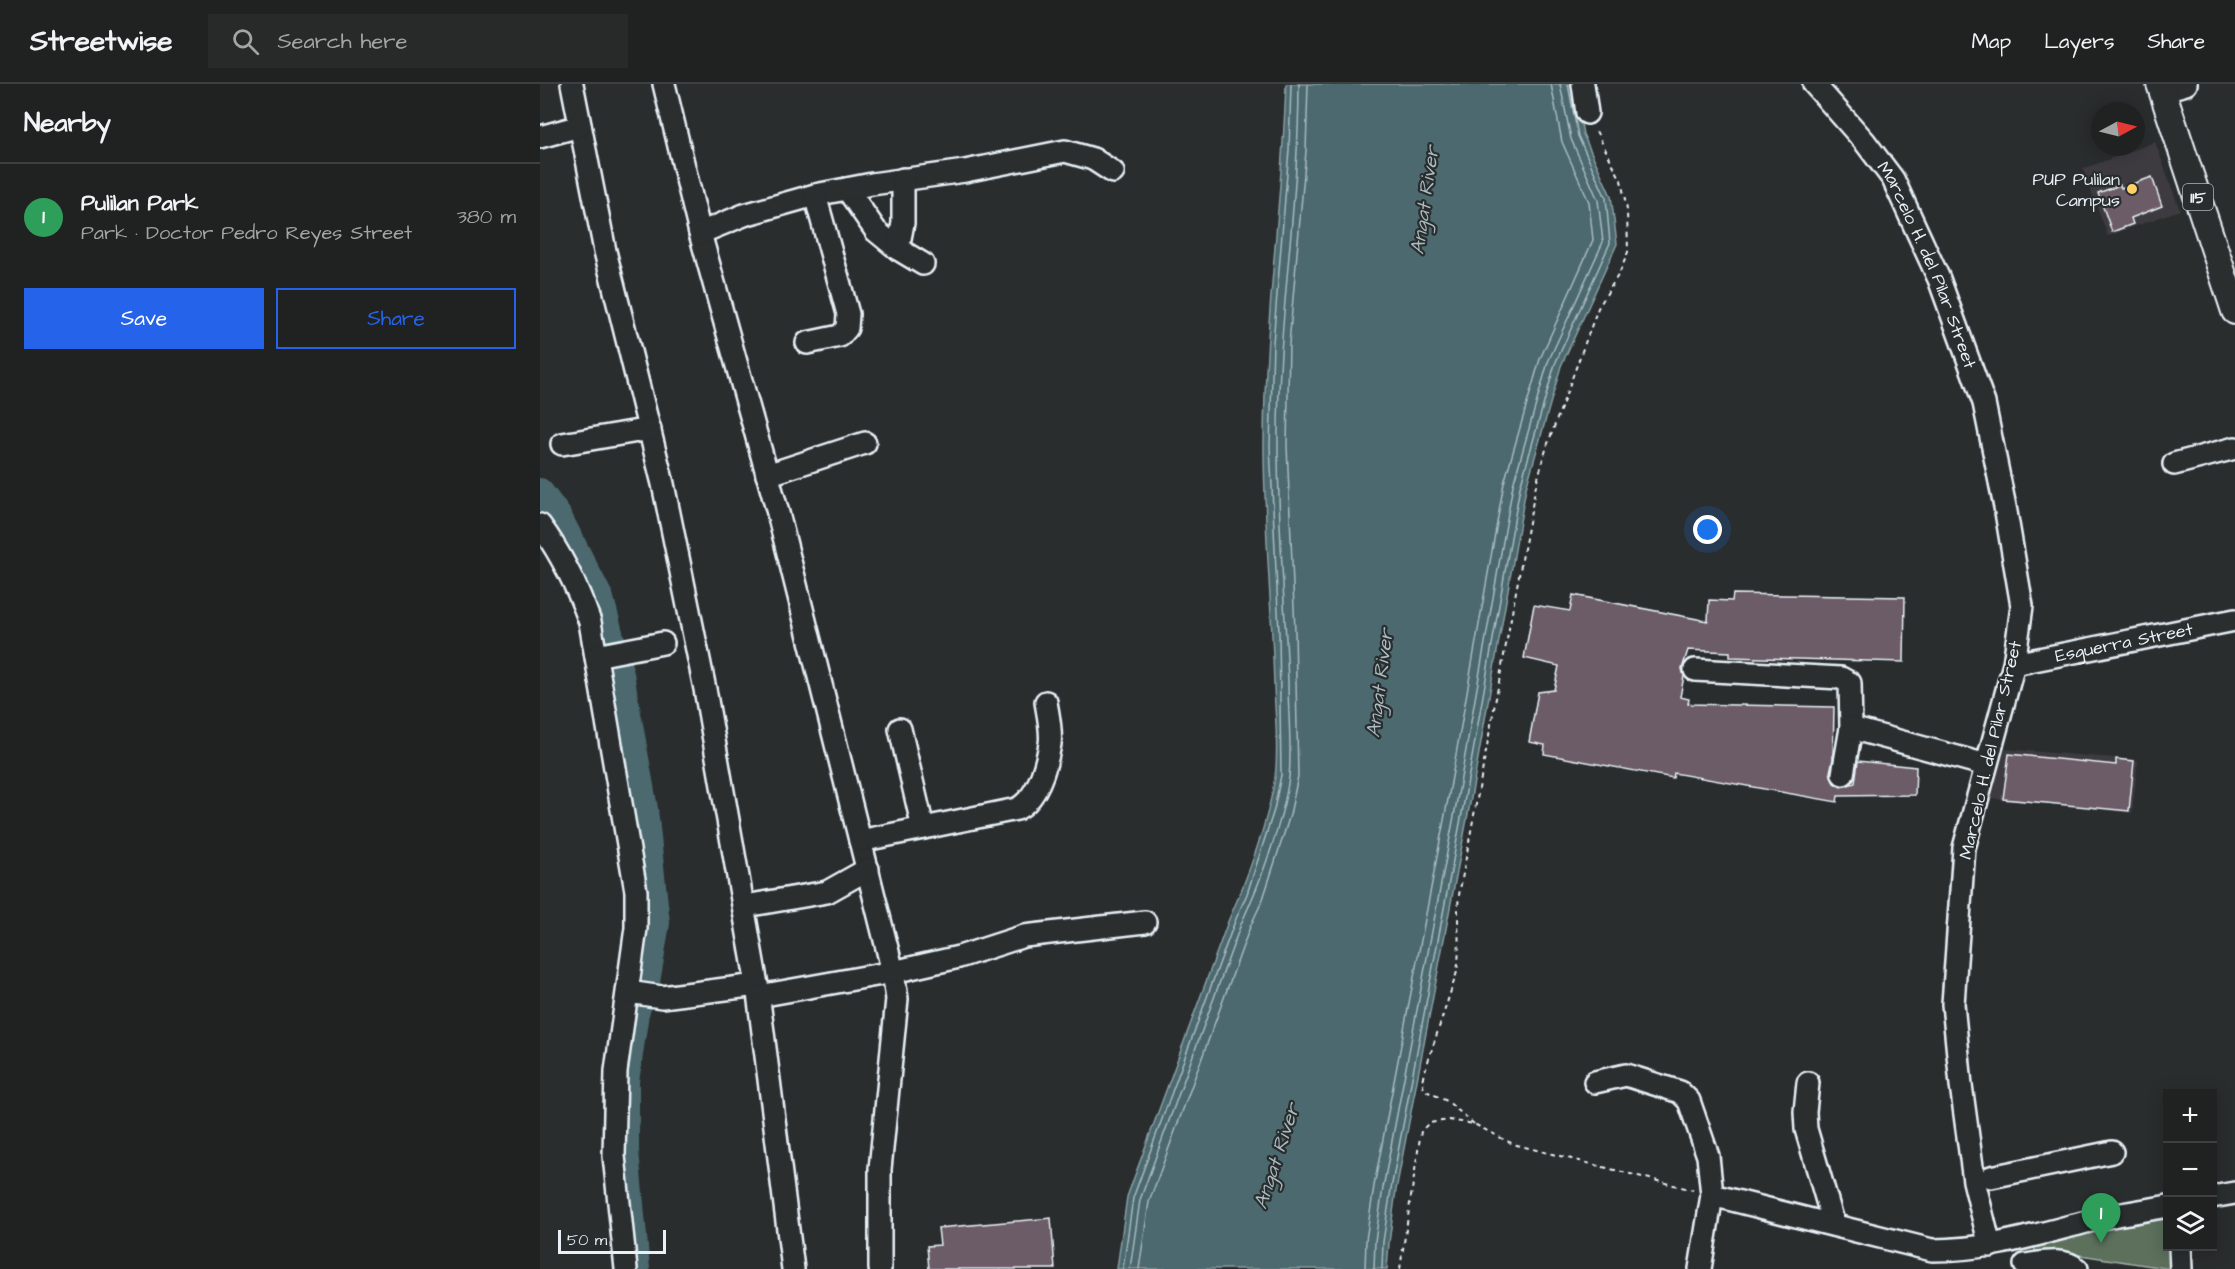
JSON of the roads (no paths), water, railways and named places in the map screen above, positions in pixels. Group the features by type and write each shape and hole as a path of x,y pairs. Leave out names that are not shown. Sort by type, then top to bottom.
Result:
{"main road":[{"name":"115","path":"2169,86 2235,311"}],"street":[{"path":"572,84 605,251 650,429 702,678 745,906 793,1269"},
{"path":"664,84 700,233 767,475 893,972 897,999 880,1169 880,1269"},
{"path":"1582,84 1587,113"},
{"name":"Marcelo H. del Pilar Street","path":"1814,84 1865,142 1893,179 1939,279 1984,403 2022,606 2014,664 1964,848 1953,1004 1961,1085 1984,1179 1990,1246"},
{"path":"540,137 580,126"},
{"path":"700,233 744,215 815,195 903,179 965,171 1065,151 1093,159 1113,172"},
{"path":"898,249 903,223 903,179"},
{"path":"848,189 876,231 898,249 923,264"},
{"path":"807,343 840,336 847,328 848,314 815,195"},
{"path":"562,444 650,429"},
{"path":"767,475 865,443"},
{"path":"2174,464 2235,448"},
{"path":"540,525 560,552 578,588 590,622 611,654 636,891 633,993 616,1071 614,1156 626,1269"},
{"name":"Esguerra Street","path":"2014,664 2235,620"},
{"path":"611,654 663,643"},
{"path":"1695,670 1841,678 1850,683 1851,728 1843,774"},
{"path":"860,841 1017,809 1027,804 1037,789 1050,743 1046,702"},
{"path":"1851,728 1986,765"},
{"path":"900,729 923,828"},
{"path":"745,906 827,892 868,869"},
{"path":"633,993 662,997 758,991 893,972 959,957 1024,936 1145,922"},
{"path":"1595,1082 1626,1075 1680,1092 1689,1101 1707,1156 1712,1195 1700,1269"},
{"path":"1808,1083 1806,1129 1834,1225"},
{"path":"1984,1179 2112,1152"},
{"path":"2217,1196 2235,1193"},
{"path":"1712,1195 1932,1250 1990,1246 2021,1240 2092,1220 2163,1207"},
{"path":"2021,1240 2026,1267 2056,1262 2073,1264 2077,1269"},
{"path":"2180,1251 2181,1269"}],"water":[{"name":"Angat River","path":"1286,84 1573,84 1583,134 1611,196 1617,244 1561,366 1526,488 1471,798 1396,1190 1387,1269 1117,1269 1127,1197 1250,867 1268,812 1275,777 1277,755 1264,446 1267,355"}],"waterway":[{"path":"540,491 558,515 601,599 621,674 645,809 657,923 647,982 636,1013 626,1081 626,1151 637,1269"}],"place":[{"name":"PUP Pulilan Campus","path":"2132,189"},
{"name":"Pulilan Park","path":"2101,1243"}]}
